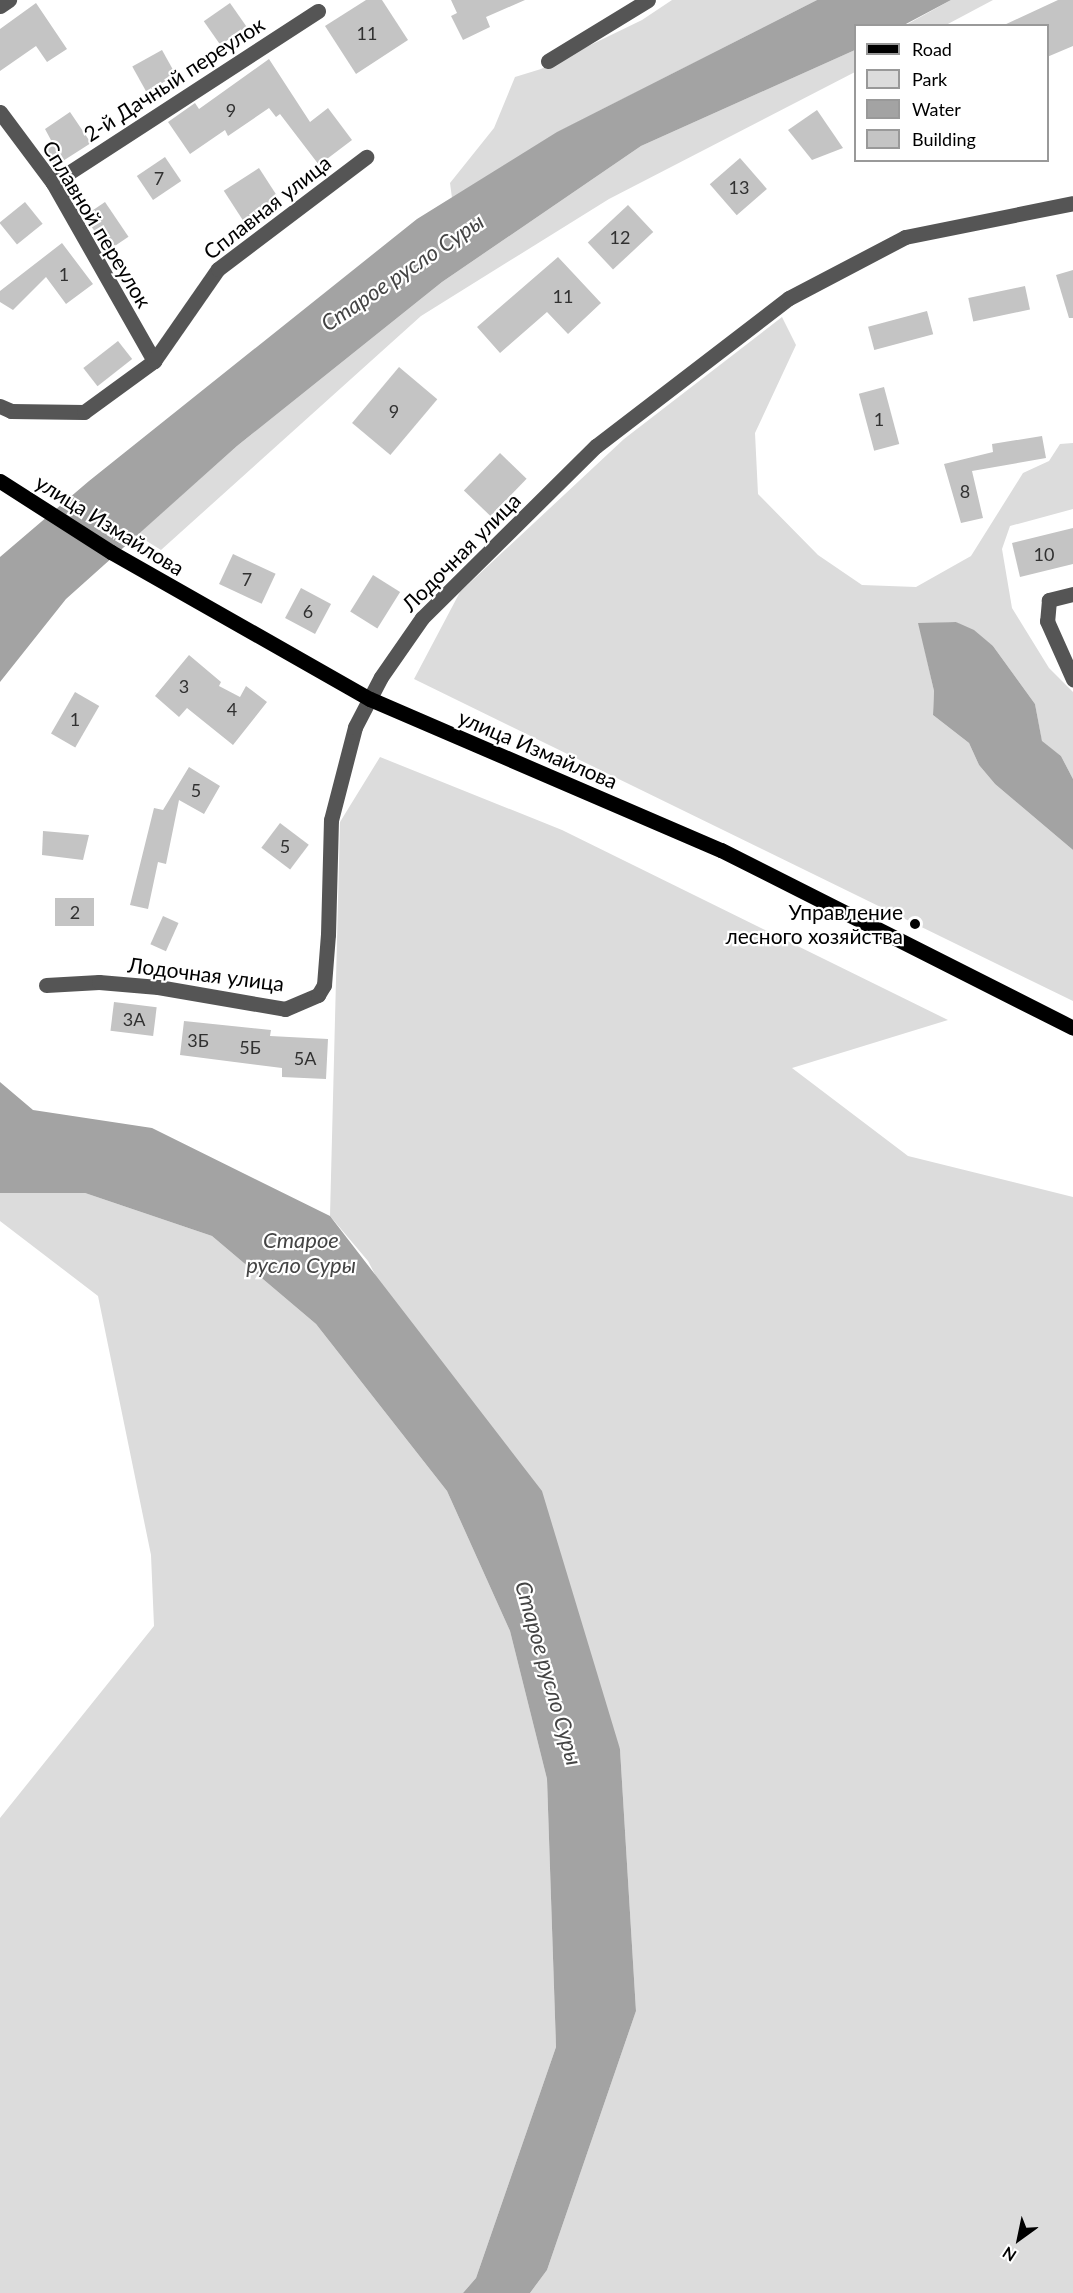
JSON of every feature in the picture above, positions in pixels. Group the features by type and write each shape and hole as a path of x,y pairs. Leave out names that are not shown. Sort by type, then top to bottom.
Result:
{"main road":[{"name":"улица Измайлова","path":"0,481 111,552 370,699 721,850 1073,1028"}],"street":[{"path":"0,6 9,0"},
{"path":"548,61 648,0"},
{"name":"2-й Дачный переулок","path":"53,183 318,11"},
{"name":"Сплавной переулок","path":"0,112 53,183 154,361"},
{"name":"Сплавная улица","path":"0,406 11,411 84,412 154,361 218,269 366,157"},
{"name":"Лодочная улица","path":"46,985 99,982 158,987 285,1009 318,995 324,986 330,914 331,820 355,727 370,699 422,618 596,446 789,298 905,237 1073,203"},
{"path":"1073,594 1049,600 1047,621 1073,679"}],"green space":[{"path":"672,0 817,0 558,132 452,198 450,183 494,128 515,77 541,69 642,20"},
{"path":"951,0 993,0 948,24 908,24"},
{"path":"854,50 854,73 609,199 421,316 161,550 137,535 237,446 442,282 641,146"},
{"path":"782,317 796,345 755,433 758,494 818,555 862,585 916,587 971,556 1023,473 1049,461 1060,444 1073,443 1073,509 1010,526 1002,549 1012,608 1049,668 1073,692 1073,779 1061,756 1042,742 1035,704 993,646 956,622 919,624 934,691 933,715 969,743 979,765 995,784 1073,850 1073,1001 414,679 460,592 624,439"},
{"path":"380,757 562,830 948,1020 792,1068 908,1156 1073,1197 1073,2293 530,2293 547,2270 636,2011 620,1749 368,1261 330,1216 340,822"},
{"path":"0,1193 85,1193 212,1236 316,1324 447,1491 510,1631 547,1779 556,2047 476,2278 463,2293 0,2293 0,1818 154,1626 151,1555 98,1296 0,1221"}],"water":[{"name":"Старое русло Суры","path":"817,0 951,0 906,24 854,24 854,50 641,146 442,282 237,446 66,599 0,682 0,557 89,481 417,219 557,132"},
{"path":"956,622 974,630 993,646 1035,704 1042,741 1061,756 1073,779 1073,850 995,784 979,765 969,743 933,715 934,691 918,623"},
{"name":"Старое русло Суры","path":"0,1082 33,1110 152,1128 330,1216 542,1491 620,1749 636,2011 547,2270 530,2293 463,2293 476,2278 556,2047 547,1779 510,1631 447,1491 316,1324 212,1236 85,1193 0,1193"}],"building":[{"path":"366,0 382,0 408,40 356,74 325,26"},
{"path":"451,0 525,0 486,17 490,27 463,40 451,16 457,13"},
{"path":"1058,0 1073,0 1073,46 1049,56 1049,24 1006,24"},
{"path":"36,3 67,49 47,62 36,46 0,71 0,29"},
{"path":"230,3 247,27 220,45 204,21"},
{"path":"162,50 176,75 146,92 132,66"},
{"path":"269,59 310,122 328,108 352,140 319,165 280,114 276,117 269,108 228,136 225,130 190,154 168,122 195,103 199,109"},
{"path":"817,110 843,148 812,160 788,130"},
{"path":"70,112 91,143 55,166 43,148 52,142 45,129"},
{"path":"165,157 181,181 153,200 137,176"},
{"path":"740,158 767,189 737,215 710,184"},
{"path":"259,168 283,205 248,228 224,191"},
{"path":"25,202 43,224 17,245 0,222"},
{"path":"105,202 128,237 108,251 84,216"},
{"path":"628,205 653,232 613,270 588,243"},
{"path":"62,243 93,284 66,304 46,277 13,310 0,302 0,291"},
{"path":"558,257 601,303 568,334 547,312 500,353 477,327"},
{"path":"1073,270 1073,318 1069,318 1056,275"},
{"path":"1025,286 1030,309 973,322 968,298"},
{"path":"927,311 933,334 874,350 868,327"},
{"path":"118,341 132,359 97,386 83,368"},
{"path":"399,367 437,399 390,455 352,423"},
{"path":"884,387 899,444 874,451 859,394"},
{"path":"1042,436 1046,458 972,471 983,518 961,523 944,464 993,452 992,444"},
{"path":"500,453 527,479 490,516 464,490"},
{"path":"1073,528 1073,564 1020,577 1012,543"},
{"path":"233,554 276,574 262,604 219,584"},
{"path":"373,575 400,592 377,628 350,611"},
{"path":"301,588 331,604 315,634 285,618"},
{"path":"189,655 221,682 219,686 240,697 246,686 267,702 233,745 187,708 179,717 155,696"},
{"path":"75,692 99,706 75,748 51,734"},
{"path":"189,767 220,786 204,814 179,800 166,864 158,862 148,909 130,905 154,808 163,810"},
{"path":"280,823 309,845 290,869 261,848"},
{"path":"43,831 89,835 83,860 42,855"},
{"path":"55,898 94,898 94,926 55,926"},
{"path":"163,916 179,923 166,951 150,944"},
{"path":"114,1002 157,1007 153,1036 110,1031"},
{"path":"184,1021 271,1030 270,1036 328,1039 326,1079 282,1077 282,1068 180,1055"}],"place":[{"name":"Управление лесного хозяйства","path":"915,924"}]}
